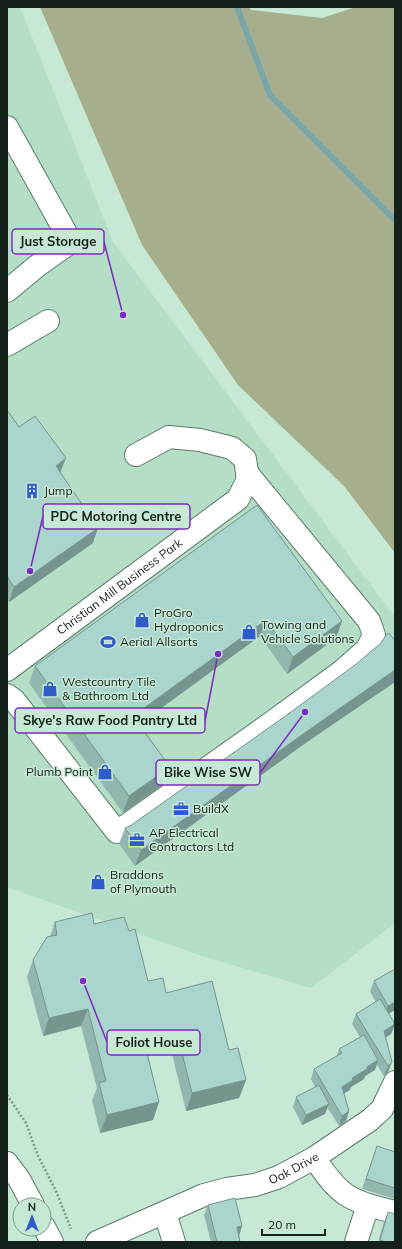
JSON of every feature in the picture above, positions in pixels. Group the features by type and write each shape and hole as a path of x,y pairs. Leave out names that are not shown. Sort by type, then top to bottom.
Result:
{"street":[{"path":"7,127 71,242 37,266 7,291"},
{"path":"7,345 48,321"},
{"path":"7,695 14,700 117,832 271,724 342,671 367,649 374,635 370,621 247,473 245,459 232,448 200,440 169,438 136,455"},
{"name":"Christian Mill Business Park","path":"7,670 238,499 248,479 247,473"},
{"name":"Oak Drive","path":"97,1242 204,1195 227,1189 255,1185 279,1177 314,1158 370,1120 382,1109 395,1082"},
{"path":"314,1158 330,1180 345,1193 368,1205 395,1212"},
{"path":"7,1163 19,1179 28,1197"},
{"path":"356,1242 368,1205"},
{"path":"165,1213 174,1242"}],"path":[{"path":"7,1095 26,1123 38,1156 56,1191 74,1234"}],"shaded area":[{"path":"7,7 20,7 113,242 395,617 395,923 311,988 202,956 7,887"},
{"path":"40,7 249,7 251,10 322,18 356,7 395,7 395,553 344,486 238,385 142,245"}],"building":[{"path":"7,410 19,427 35,416 66,458 56,466 98,528 14,587 7,576"},
{"path":"257,505 342,621 293,657 266,620 133,716 170,767 129,796 35,666"},
{"path":"389,633 395,641 395,670 141,850 125,828 130,826 284,717 355,665 381,643"},
{"path":"92,913 94,924 124,917 129,931 135,929 148,981 163,978 166,993 212,981 229,1050 238,1048 246,1080 192,1093 177,1033 144,1041 159,1102 107,1115 99,1083 106,1081 88,1009 49,1018 33,960 47,937 57,935 55,922"},
{"path":"395,969 395,1002 388,1006 374,981"},
{"path":"380,999 395,1024 384,1031 392,1062 388,1066 356,1014"},
{"path":"364,1035 378,1060 352,1078 353,1080 342,1087 349,1111 342,1116 314,1069 342,1053 339,1049"},
{"path":"319,1085 329,1104 306,1115 296,1097"},
{"path":"377,1146 395,1152 395,1188 366,1179"},
{"path":"235,1198 242,1226 237,1227 240,1242 217,1242 208,1205"},
{"path":"388,1212 395,1214 395,1242 380,1240"}],"waterway":[{"path":"237,7 270,95 395,220"}],"place":[{"name":"Just Storage","path":"123,315"},
{"name":"Jump","path":"32,491"},
{"name":"PDC Motoring Centre","path":"30,571"},
{"name":"ProGro Hydroponics","path":"142,620"},
{"name":"Towing and Vehicle Solutions","path":"249,632"},
{"name":"Aerial Allsorts","path":"108,642"},
{"name":"Skye's Raw Food Pantry Ltd","path":"218,654"},
{"name":"Westcountry Tile & Bathroom Ltd","path":"50,689"},
{"name":"Bike Wise SW","path":"305,712"},
{"name":"Plumb Point","path":"105,772"},
{"name":"BuildX","path":"181,809"},
{"name":"AP Electrical Contractors Ltd","path":"137,840"},
{"name":"Braddons of Plymouth","path":"98,882"},
{"name":"Foliot House","path":"83,981"}]}
